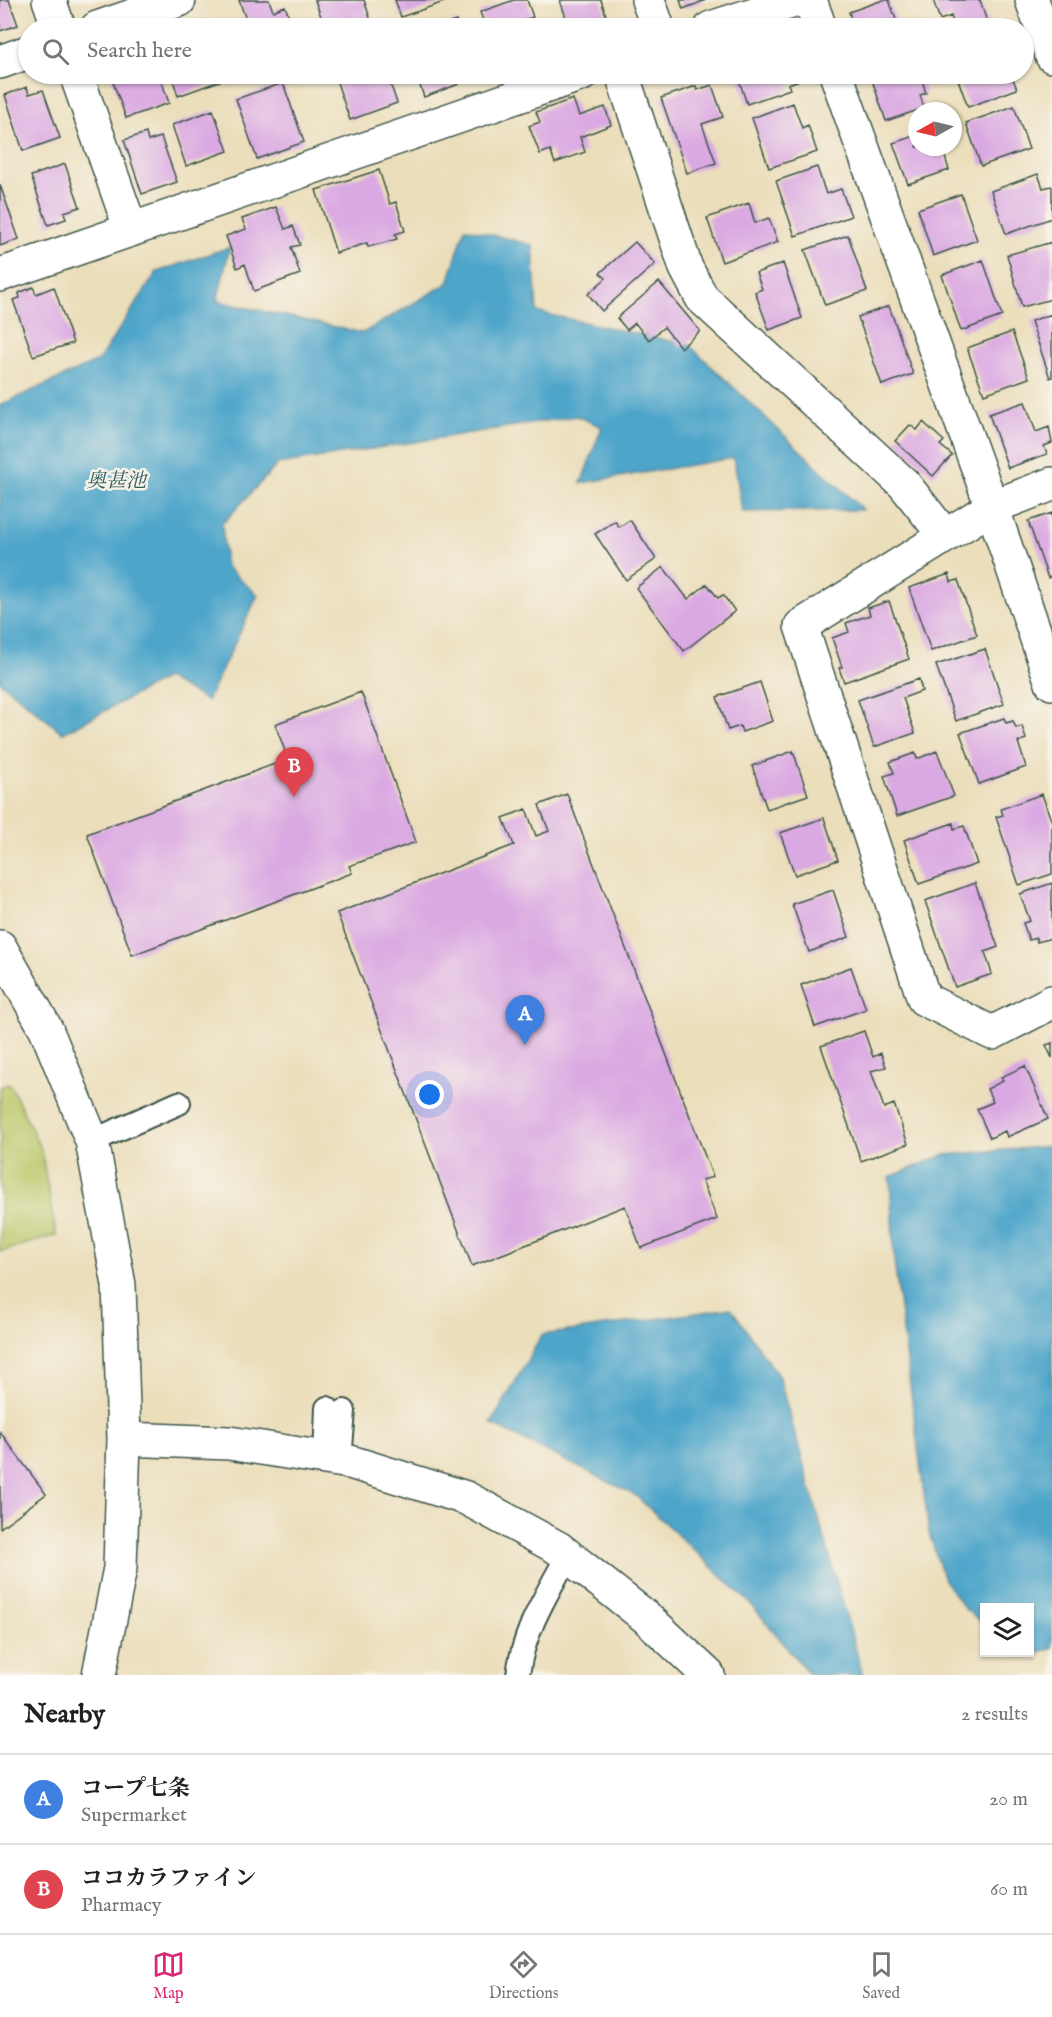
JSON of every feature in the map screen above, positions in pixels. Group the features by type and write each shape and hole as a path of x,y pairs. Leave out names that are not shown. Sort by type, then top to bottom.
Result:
{"street":[{"path":"49,0 56,18"},
{"path":"126,18 179,0"},
{"path":"648,0 654,18"},
{"path":"742,18 797,0"},
{"path":"810,0 816,18"},
{"path":"1032,0 1052,56"},
{"path":"0,62 18,56"},
{"path":"80,84 131,230"},
{"path":"0,275 553,84"},
{"path":"625,84 686,268 702,297 904,484 945,536"},
{"path":"840,84 992,507 1052,683"},
{"path":"1052,484 992,507 801,626 924,999 992,1033 1052,1002"},
{"path":"0,947 46,1029 92,1141 118,1285 124,1439 120,1568 99,1675"},
{"path":"124,1439 229,1443 333,1460 466,1498 568,1555 647,1618 708,1675"}],"lane":[{"path":"92,1141 179,1103"},
{"path":"333,1460 336,1409"},
{"path":"518,1675 524,1645 533,1621 568,1555"}],"green space":[{"path":"10,1084 41,1149 56,1235 0,1252 0,1087"}],"water":[{"name":"奥甚池","path":"465,228 533,245 537,312 689,345 863,510 742,512 734,458 581,483 602,427 577,416 278,464 222,524 226,567 258,595 207,701 166,678 63,733 0,682 0,405 98,361 157,272 230,247 217,301 363,333 448,283"},
{"path":"1052,1146 1052,1649 1034,1653 1034,1603 980,1603 980,1621 965,1609 944,1580 929,1533 894,1261 890,1177 944,1155"},
{"path":"731,1308 779,1377 863,1675 810,1675 750,1603 635,1495 491,1424 542,1335"}],"building":[{"path":"0,0 9,0 18,25 0,31"},
{"path":"239,0 269,0 273,11 285,6 289,18 245,18"},
{"path":"315,0 364,0 370,18 321,18"},
{"path":"395,0 444,0 444,2 401,17"},
{"path":"514,0 527,0 533,17 482,18 480,12"},
{"path":"601,0 607,18 566,18 560,1"},
{"path":"680,0 706,0 683,9"},
{"path":"889,0 895,18 851,18 849,12"},
{"path":"933,0 980,0 986,18 952,18 951,16 939,18"},
{"path":"114,84 162,84 169,103 126,118"},
{"path":"174,84 211,84 178,96"},
{"path":"283,84 304,142 257,159 236,99"},
{"path":"337,84 390,84 397,103 350,120"},
{"path":"419,84 459,84 424,97"},
{"path":"740,84 788,84 790,89 747,104"},
{"path":"873,84 923,84 926,93 920,95 922,102 908,102 908,113 886,121"},
{"path":"960,84 1015,84 1017,89 968,107"},
{"path":"712,85 723,117 702,124 716,163 687,173 661,98 696,86 697,90"},
{"path":"27,87 29,94 43,90 60,138 23,151 5,95"},
{"path":"573,99 579,116 605,107 611,125 580,137 585,152 555,163 550,150 540,154 529,126 540,122 536,112"},
{"path":"793,103 802,128 808,125 817,152 769,168 752,118"},
{"path":"1014,106 1029,149 981,166 966,123"},
{"path":"213,110 228,151 186,166 172,125"},
{"path":"146,133 148,141 161,137 177,182 142,194 124,140"},
{"path":"908,138 908,156 945,156 949,170 908,184 893,143"},
{"path":"65,164 80,207 64,212 66,219 48,225 31,176"},
{"path":"817,167 826,194 841,189 851,216 795,236 776,181"},
{"path":"379,170 390,204 396,202 405,231 395,234 397,239 368,247 367,243 336,253 316,190"},
{"path":"1038,174 1043,188 1052,187 1052,218 1006,234 991,191"},
{"path":"0,185 19,239 0,246"},
{"path":"961,194 977,240 933,256 918,209"},
{"path":"749,203 755,223 769,218 778,242 722,262 707,218"},
{"path":"276,207 285,229 293,226 300,245 291,247 300,274 254,291 245,264 237,268 226,236 246,229 242,219"},
{"path":"848,235 867,291 825,305 805,250"},
{"path":"635,242 655,264 602,311 588,294 606,278 600,273"},
{"path":"1052,242 1052,299 1022,307 1007,255"},
{"path":"983,260 1002,316 961,331 942,275"},
{"path":"783,263 802,318 769,330 755,292 762,289 756,273"},
{"path":"659,282 700,331 681,348 664,327 649,340 635,323 627,330 617,318"},
{"path":"33,287 36,294 54,287 73,343 33,356 13,300 20,298 19,293"},
{"path":"889,306 913,374 882,385 858,317"},
{"path":"1052,314 1052,377 1050,378 1031,321"},
{"path":"1012,332 1029,378 984,394 967,348"},
{"path":"1025,402 1036,432 1049,427 1052,443 1044,446 1047,454 1008,468 989,414"},
{"path":"923,422 944,441 940,445 952,455 933,476 895,441 910,425 917,430"},
{"path":"1052,513 1052,576 1048,578 1028,521"},
{"path":"630,520 656,559 626,580 595,534 615,521 619,527"},
{"path":"663,567 688,599 707,584 718,598 723,595 735,611 684,651 636,588"},
{"path":"949,574 951,582 958,580 977,635 931,651 909,588"},
{"path":"889,601 909,659 844,682 839,668 842,667 832,638 849,632 846,623 870,615 868,608"},
{"path":"985,649 1004,704 956,721 936,665"},
{"path":"919,679 922,691 903,698 915,733 874,747 858,700"},
{"path":"760,682 773,721 742,732 740,726 728,730 717,697"},
{"path":"361,692 416,842 349,866 352,873 132,955 87,834 288,759 275,724"},
{"path":"1004,718 1006,723 1013,721 1016,728 1022,726 1026,739 1018,742 1026,767 979,784 960,733"},
{"path":"793,751 808,795 767,809 752,766"},
{"path":"937,751 954,796 897,816 884,776 894,773 890,762 915,753 917,759"},
{"path":"567,794 713,1177 702,1180 717,1219 641,1248 625,1206 472,1266 337,913 514,845 503,818 526,809 536,836 549,831 539,805"},
{"path":"1042,794 1052,823 1052,874 1019,885 996,817 1003,815 1001,809"},
{"path":"824,818 838,860 795,875 780,833"},
{"path":"953,823 954,829 964,826 977,864 919,884 904,840"},
{"path":"975,883 998,947 985,952 992,974 955,987 925,901"},
{"path":"1052,883 1052,938 1037,942 1036,938 1029,940 1023,923 1030,921 1020,894"},
{"path":"833,890 849,937 809,952 792,904"},
{"path":"851,967 866,1009 815,1027 801,985"},
{"path":"864,1031 873,1057 881,1053 886,1067 871,1071 884,1108 894,1104 908,1144 861,1161 821,1046"},
{"path":"1052,1043 1052,1058 1046,1045"},
{"path":"1025,1066 1048,1119 1007,1137 1005,1131 990,1138 977,1109 993,1102 987,1089 1003,1081 1001,1077"},
{"path":"0,1432 46,1494 0,1528"}],"place":[{"name":"ココカラファイン","path":"294,797"},
{"name":"コープ七条","path":"525,1045"}]}
